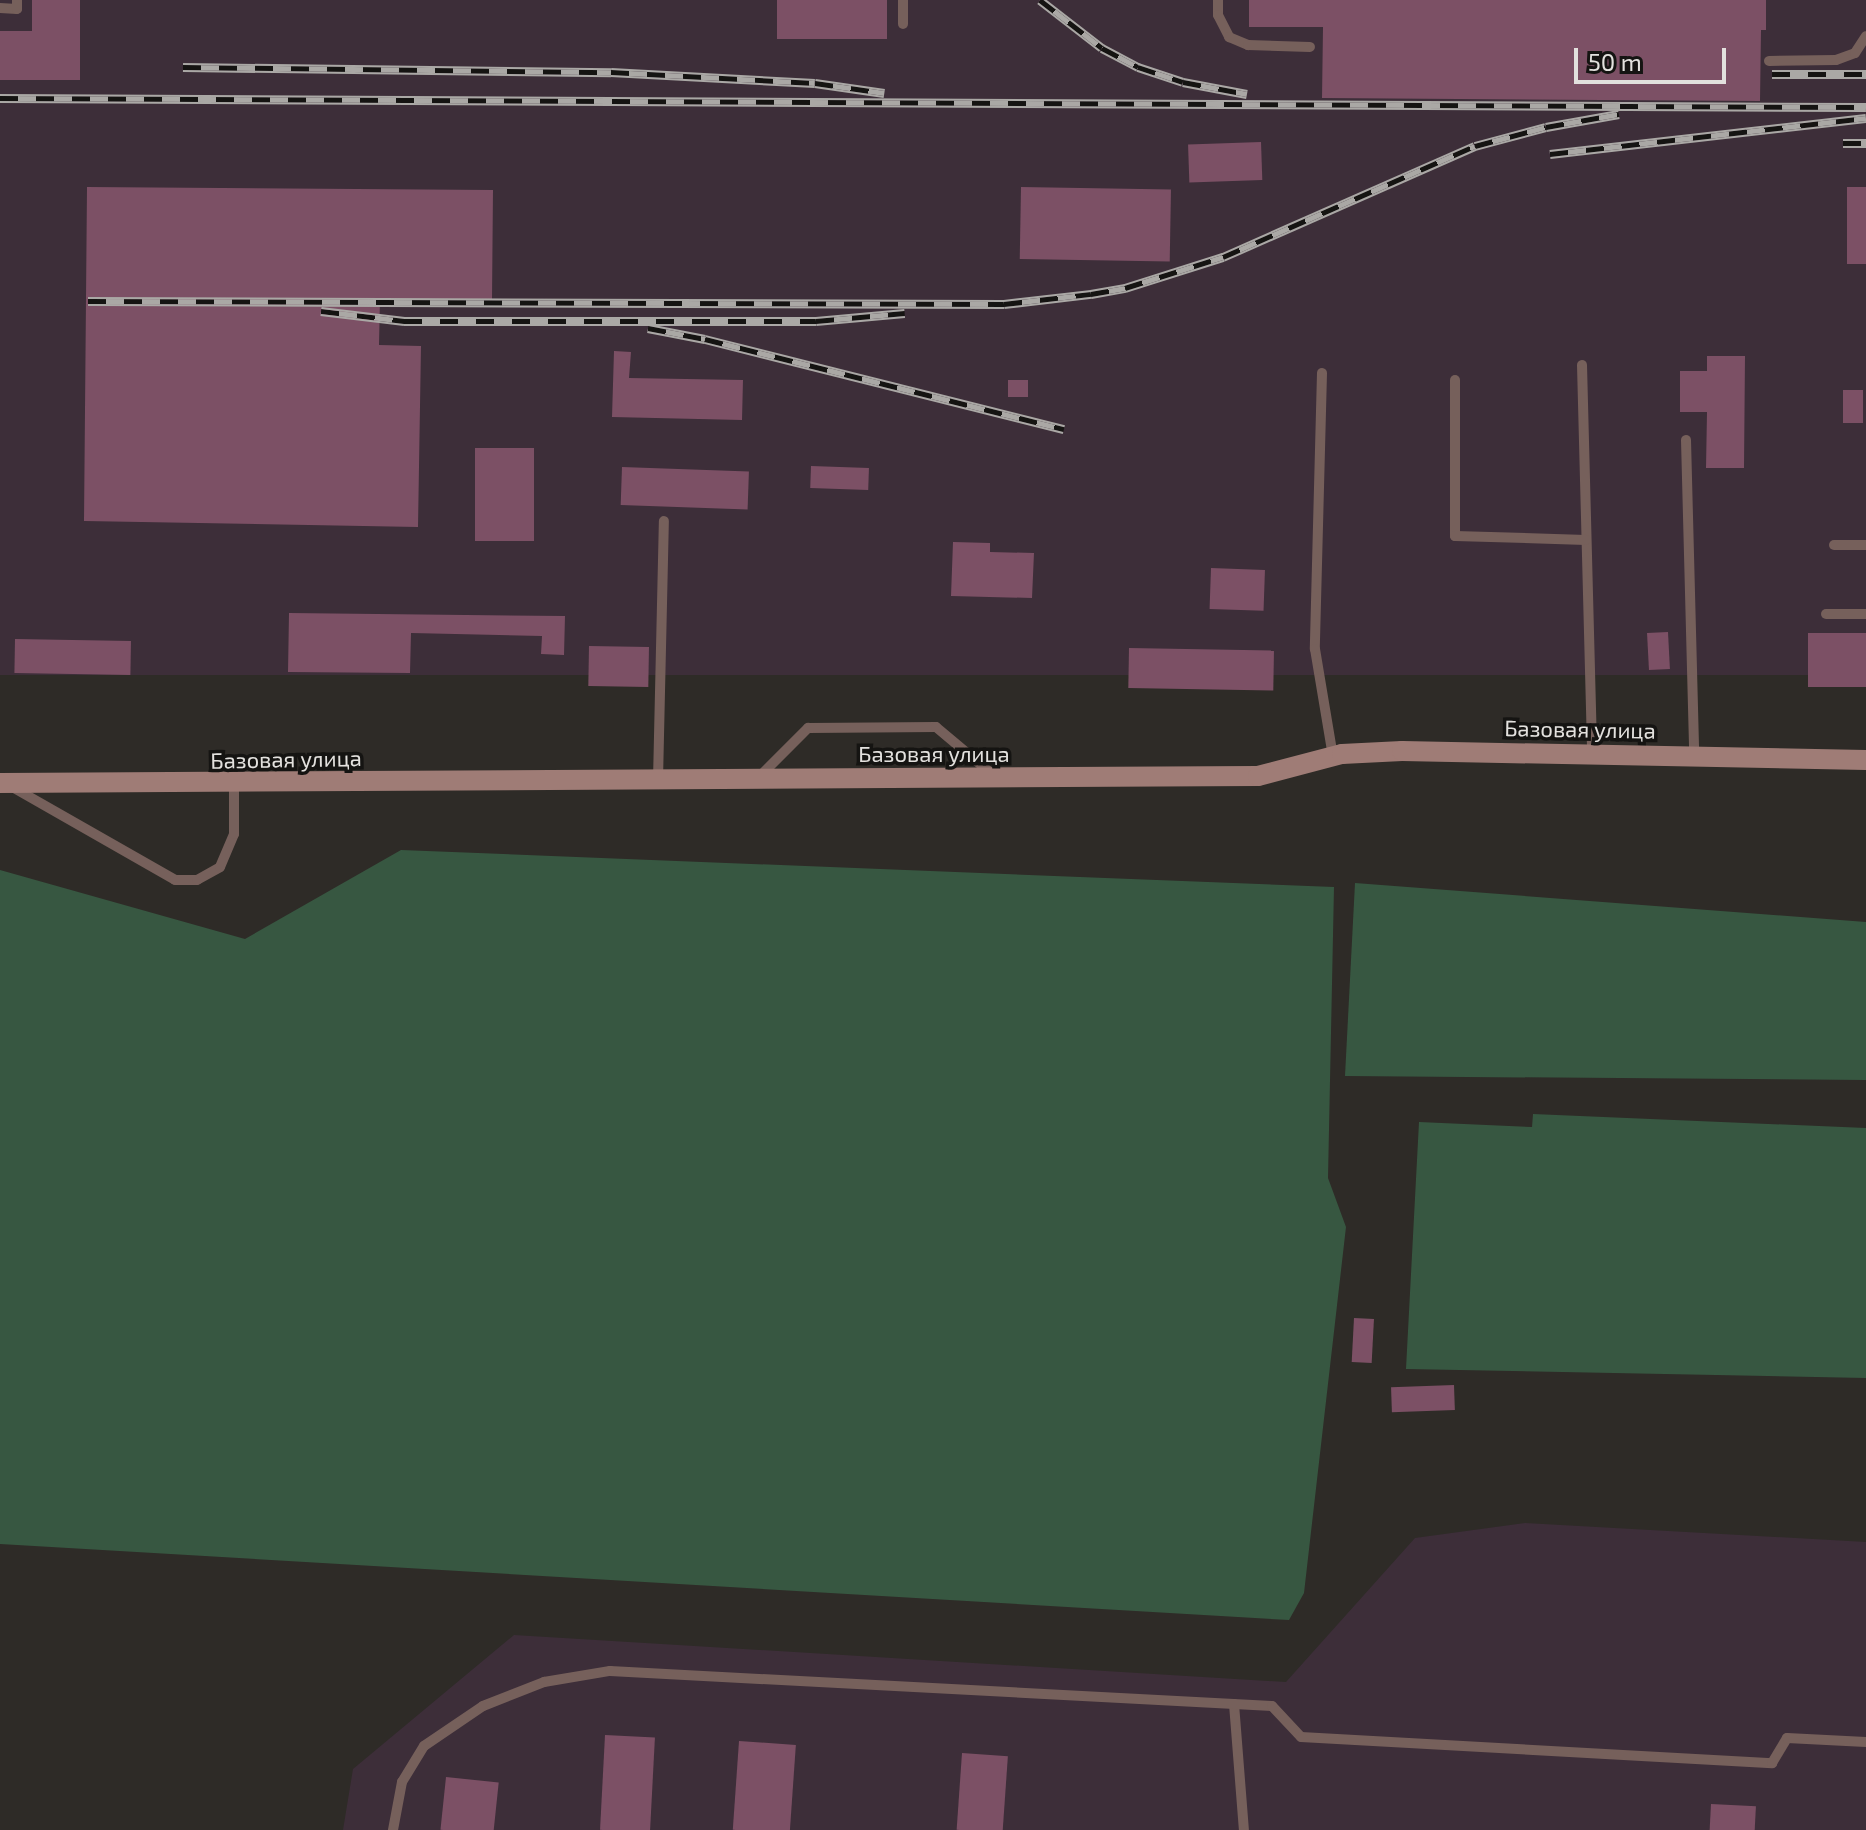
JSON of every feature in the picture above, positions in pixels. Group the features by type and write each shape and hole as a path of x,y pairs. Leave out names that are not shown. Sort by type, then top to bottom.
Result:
{"street":[{"name":"Базовая улица","path":"4,784 1258,776 1333,756 1402,751 1866,760"}],"lane":[{"path":"0,8 17,9 17,0"},
{"path":"903,0 903,24"},
{"path":"1218,0 1218,15 1229,37 1248,45 1310,47"},
{"path":"1769,61 1836,60 1855,53 1866,36"},
{"path":"1582,365 1592,753"},
{"path":"1322,373 1315,649 1333,756"},
{"path":"1455,380 1455,536 1586,540"},
{"path":"1686,440 1694,755"},
{"path":"658,780 664,521"},
{"path":"1834,545 1866,545"},
{"path":"1826,614 1866,614"},
{"path":"756,779 808,728 936,727 996,778"},
{"path":"4,784 175,880 197,880 220,867 234,834 234,784"},
{"path":"393,1830 402,1782 424,1746 483,1706 544,1682 610,1671 1272,1706 1301,1737 1317,1738 1772,1763 1787,1738 1866,1742"},
{"path":"1234,1704 1244,1830"}],"shaded area":[{"path":"0,0 1866,0 1866,675 0,675"},
{"path":"1525,1523 1866,1542 1866,1830 343,1830 353,1769 514,1635 1286,1682 1415,1538"}],"green space":[{"path":"401,850 1334,887 1328,1178 1346,1227 1304,1593 1289,1620 0,1544 0,870 245,939"},
{"path":"1355,883 1866,922 1866,1080 1345,1076"},
{"path":"1533,1114 1866,1128 1866,1378 1406,1369 1419,1122 1532,1127"}],"building":[{"path":"32,0 80,0 80,80 0,80 0,31 32,31"},
{"path":"777,0 887,0 887,39 777,39"},
{"path":"1249,0 1766,0 1766,30 1761,30 1760,101 1322,98 1323,27 1249,27"},
{"path":"1261,142 1262,180 1189,183 1188,145"},
{"path":"87,187 493,190 492,300 380,299 379,345 421,346 418,527 84,521"},
{"path":"1021,187 1171,190 1170,262 1020,259"},
{"path":"1847,187 1866,187 1866,264 1847,264"},
{"path":"614,351 631,352 629,378 743,380 742,420 612,417"},
{"path":"1707,356 1745,356 1744,468 1706,468 1707,412 1680,412 1680,371 1707,371"},
{"path":"1008,380 1028,380 1028,397 1008,397"},
{"path":"1843,390 1863,390 1863,423 1843,423"},
{"path":"475,448 534,448 534,541 475,541"},
{"path":"811,466 869,468 868,490 810,488"},
{"path":"622,467 749,471 748,509 621,505"},
{"path":"953,542 990,543 990,552 1034,553 1032,598 951,596"},
{"path":"1211,568 1265,570 1264,611 1210,609"},
{"path":"289,613 565,616 564,655 541,654 542,636 411,633 410,673 288,672"},
{"path":"1668,632 1670,669 1649,670 1647,633"},
{"path":"1808,633 1866,633 1866,687 1808,687"},
{"path":"15,639 131,641 130,675 14,673"},
{"path":"589,646 649,647 648,687 588,686"},
{"path":"1129,648 1274,651 1273,691 1128,688"},
{"path":"1354,1318 1374,1319 1372,1363 1352,1362"},
{"path":"1454,1385 1455,1410 1392,1412 1391,1387"},
{"path":"605,1735 655,1738 650,1830 600,1830"},
{"path":"739,1741 796,1745 790,1830 733,1830"},
{"path":"962,1753 1008,1756 1003,1830 957,1830"},
{"path":"446,1777 499,1783 494,1830 440,1830"},
{"path":"1711,1804 1756,1806 1755,1830 1710,1830"}],"railway":[{"path":"1040,0 1102,48 1138,67 1183,82 1247,94"},
{"path":"183,67 611,72 815,83 884,93"},
{"path":"1772,74 1866,74"},
{"path":"0,98 1866,107"},
{"path":"88,301 1004,304 1091,294 1125,288 1223,257 1475,146 1546,127 1619,114"},
{"path":"1550,154 1866,118"},
{"path":"1843,143 1866,143"},
{"path":"321,311 404,321 816,321 905,313"},
{"path":"648,328 705,339 1064,429"}]}
